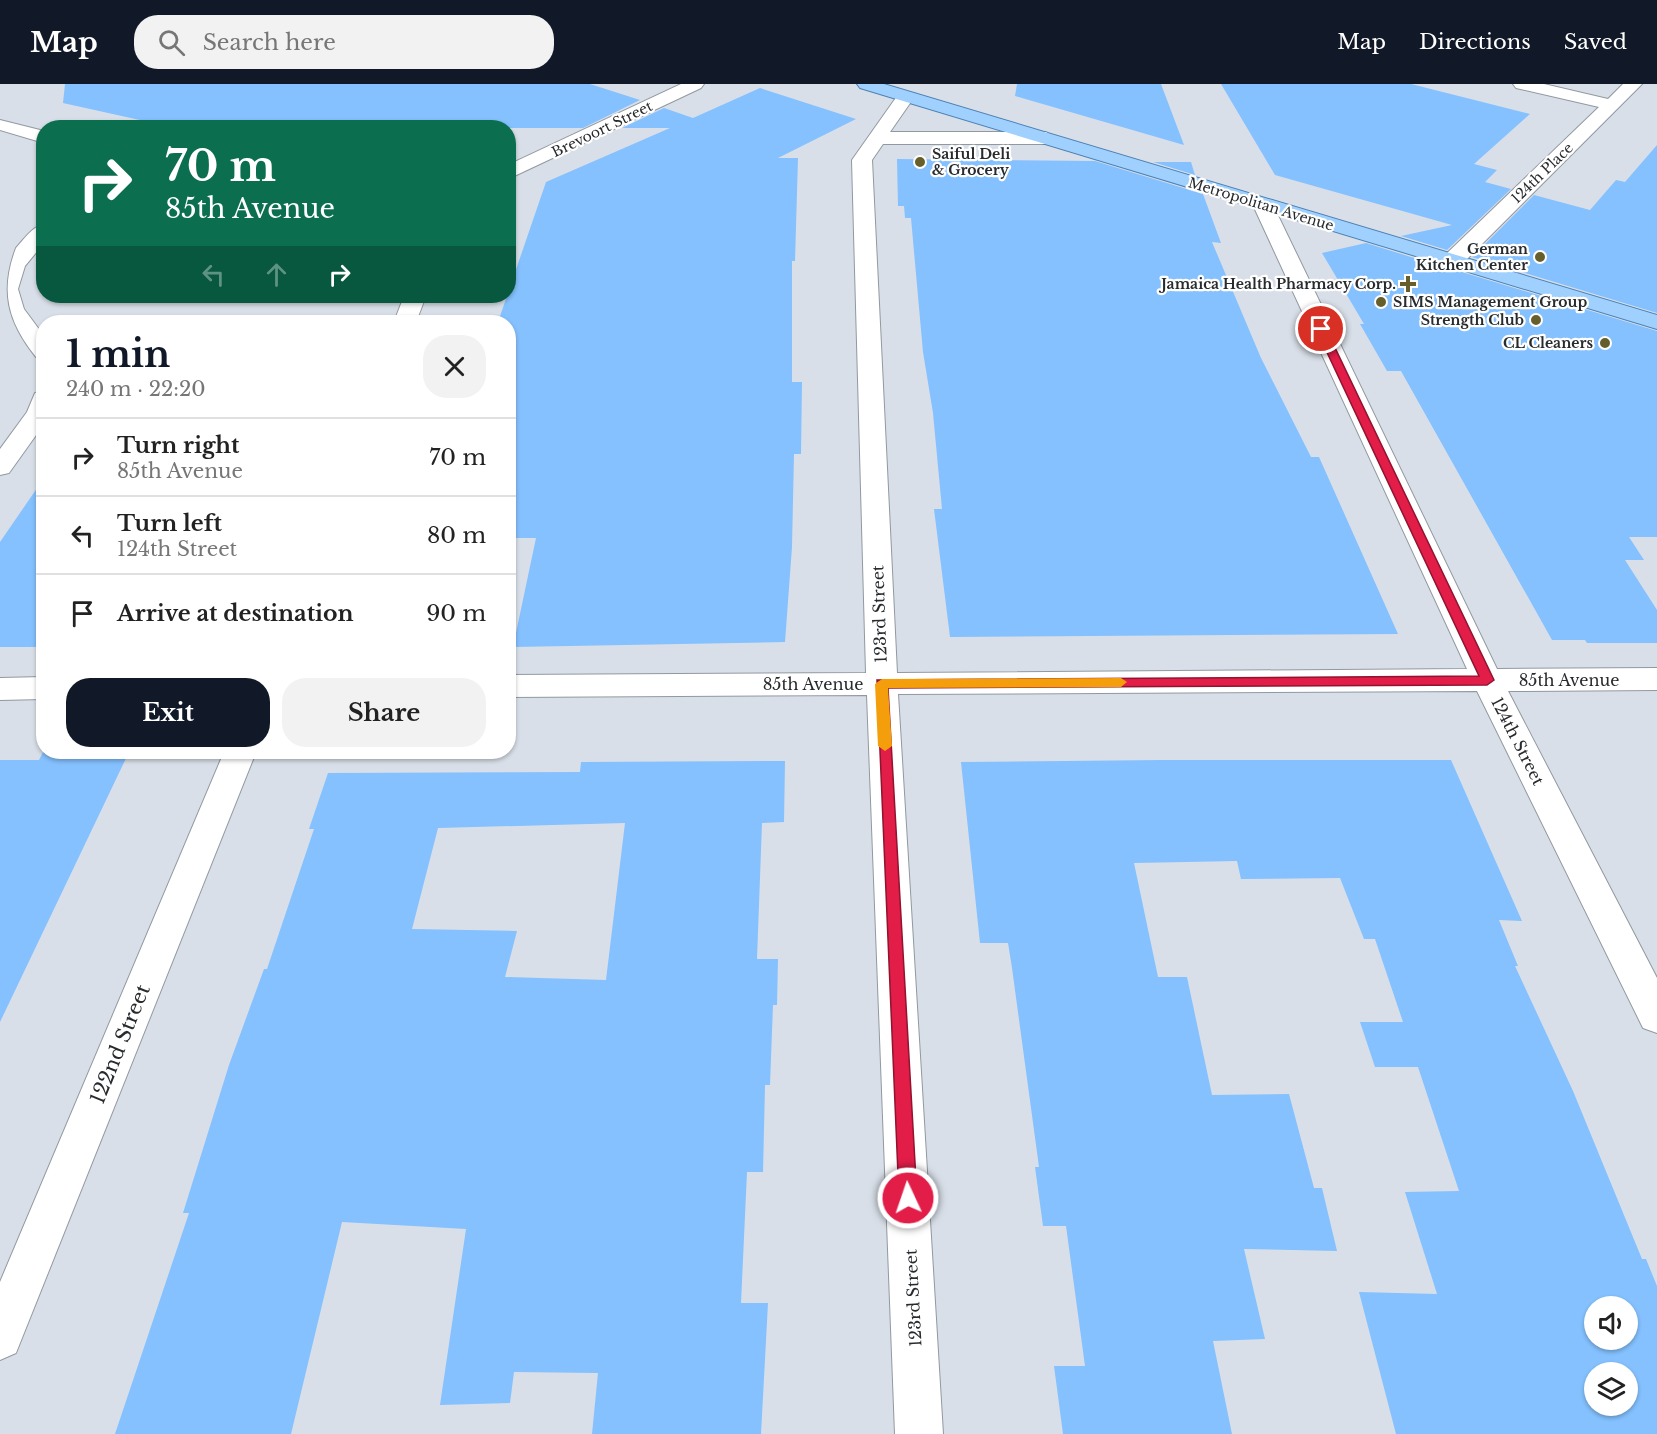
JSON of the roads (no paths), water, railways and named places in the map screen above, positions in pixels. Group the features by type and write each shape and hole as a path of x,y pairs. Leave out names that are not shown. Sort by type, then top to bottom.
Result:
{"main road":[{"name":"Metropolitan Avenue","path":"866,84 1657,322"}],"street":[{"name":"Brevoort Street","path":"516,169 695,84"},
{"path":"1522,84 1612,105"},
{"name":"124th Place","path":"1452,262 1634,84"},
{"name":"123rd Street","path":"906,96 862,160 882,684 920,1434"},
{"path":"0,125 36,134"},
{"path":"876,138 1046,138"},
{"name":"124th Street","path":"1262,204 1487,680 1657,1016"},
{"path":"36,240 19,260 8,280 10,299 18,320 36,342"},
{"path":"0,467 36,417"},
{"name":"85th Avenue","path":"516,686 1657,679"},
{"path":"0,688 36,688"},
{"name":"122nd Street","path":"0,1337 237,759"}],"place":[{"name":"Saiful Deli & Grocery","path":"920,162"},
{"name":"German Kitchen Center","path":"1540,257"},
{"name":"Jamaica Health Pharmacy Corp.","path":"1408,284"},
{"name":"SIMS Management Group","path":"1381,302"},
{"name":"Strength Club","path":"1536,320"},
{"name":"CL Cleaners","path":"1605,343"}]}
